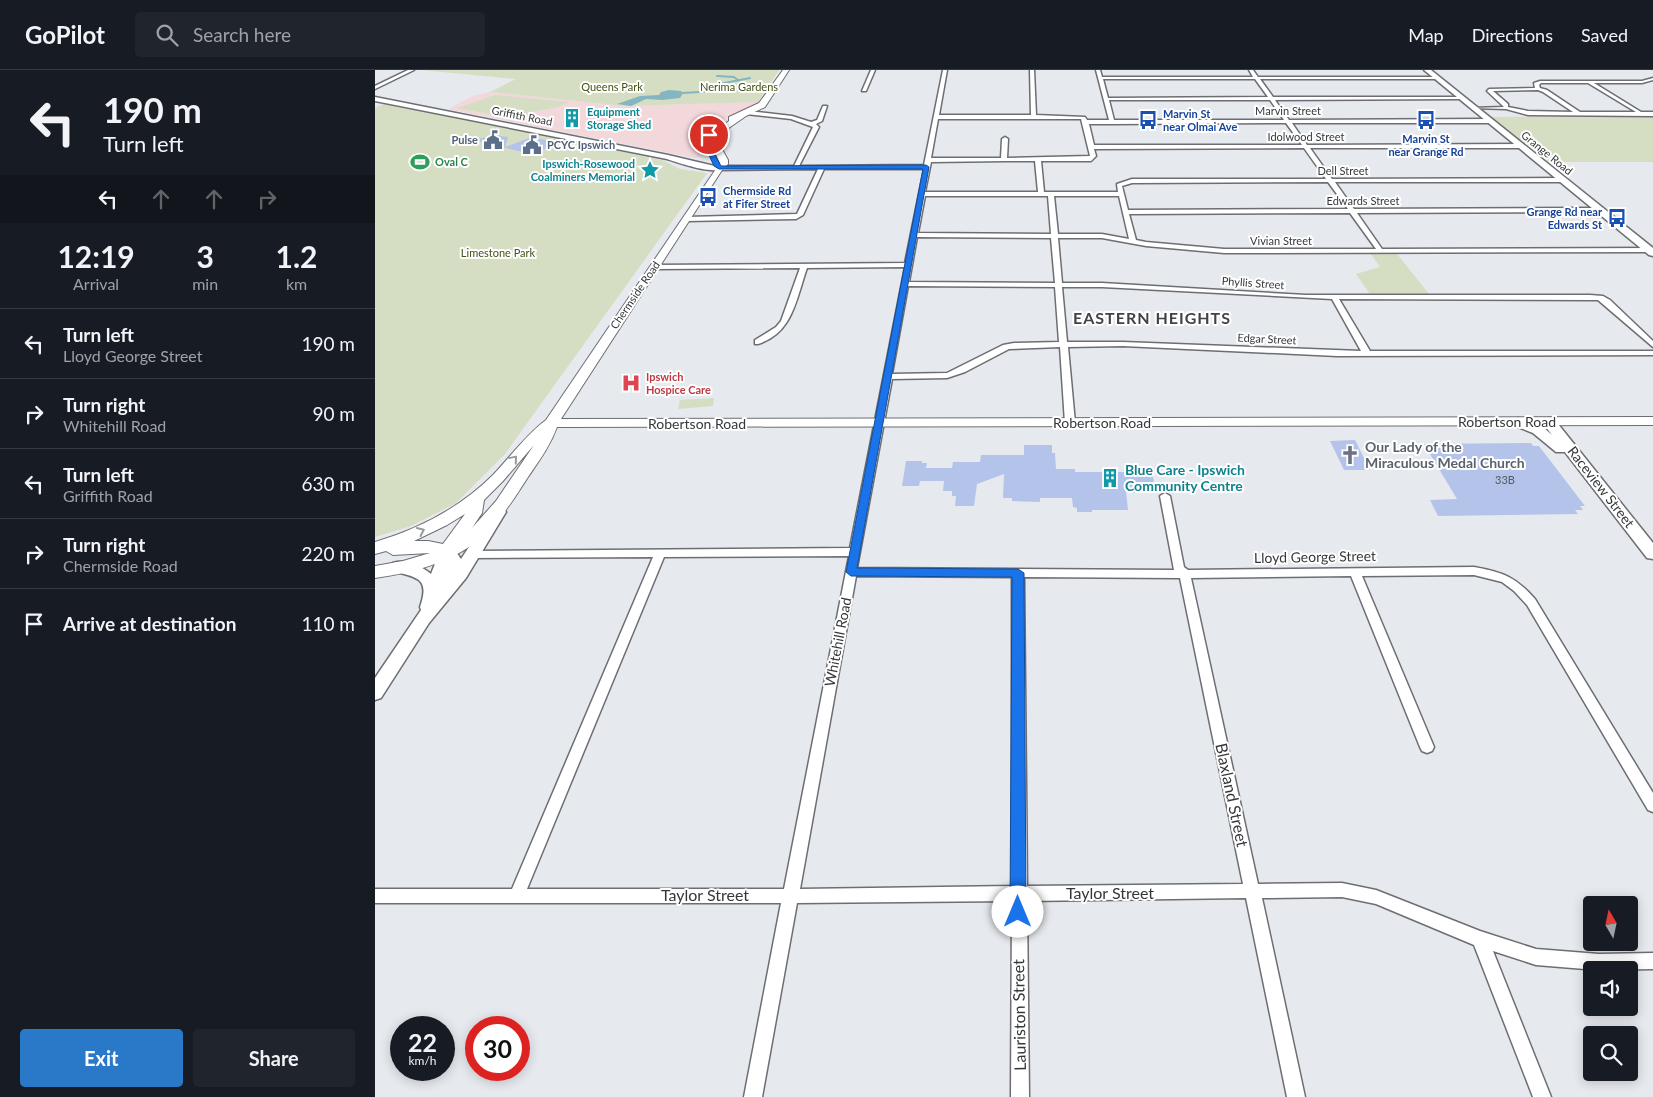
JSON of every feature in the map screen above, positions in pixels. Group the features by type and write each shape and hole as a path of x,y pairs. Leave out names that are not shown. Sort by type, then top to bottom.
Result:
{"main road":[{"path":"745,114 719,125 709,135 707,144 719,168 724,164 724,161 715,144 715,136 723,127 745,114 764,102 786,70"},
{"name":"Chermside Road","path":"507,497 547,437 551,423 719,168"},
{"name":"Robertson Road","path":"551,423 1070,424 1653,421"},
{"name":"Chermside Road","path":"447,552 474,513 478,495 497,478 533,436 551,423"},
{"path":"375,550 436,524 478,495"},
{"path":"375,572 399,567 447,552 463,544 481,529 507,497"},
{"path":"375,550 439,547 447,552"}],"street":[{"path":"397,70 411,70"},
{"path":"375,88 411,70"},
{"path":"864,90 873,70"},
{"name":"Whitehill Road","path":"753,1097 945,70"},
{"path":"1032,70 1034,117"},
{"path":"1098,70 1111,122"},
{"path":"1251,70 1380,250"},
{"name":"Grange Road","path":"1427,70 1652,251"},
{"path":"1100,78 1437,78"},
{"path":"1538,89 1536,84 1540,82 1644,82 1653,79"},
{"path":"1589,82 1639,113"},
{"path":"1644,82 1653,87"},
{"path":"1506,108 1506,104 1489,90 1538,89 1545,91 1578,113"},
{"path":"1105,98 1461,98"},
{"name":"Griffith Road","path":"375,99 719,168"},
{"path":"764,102 766,105 760,111 764,114"},
{"path":"745,114 764,114 813,123 819,121 825,108"},
{"path":"1474,108 1506,108 1523,113 1653,114"},
{"name":"Marvin Street","path":"936,117 1078,117 1085,119 1086,122 1490,121"},
{"path":"1086,122 1091,147"},
{"path":"796,167 816,127 813,123"},
{"path":"1004,160 1005,139"},
{"name":"Idolwood Street","path":"1091,147 1521,146"},
{"name":"Griffith Road","path":"664,156 691,167 822,167 1004,160 1091,159 1093,156 1091,147"},
{"path":"678,159 701,161 714,157"},
{"path":"1038,160 1041,194"},
{"path":"687,219 796,217 800,215 822,167"},
{"name":"Dell Street","path":"1121,194 1119,185 1123,182 1563,180"},
{"path":"921,194 1121,194 1133,242"},
{"path":"1051,194 1070,424"},
{"name":"Edwards Street","path":"1126,212 1600,210"},
{"name":"Vivian Street","path":"913,235 1102,236 1133,242 1225,251 1652,251"},
{"path":"655,267 908,265"},
{"path":"758,342 779,328 785,321 804,266"},
{"name":"Phyllis Street","path":"904,284 1102,284 1296,297 1590,297 1600,298 1607,302 1653,345"},
{"path":"1334,297 1367,354"},
{"name":"Edgar Street","path":"887,376 942,376 954,374 999,348 1014,345 1123,344 1367,354 1653,353"},
{"path":"1518,422 1538,430 1581,463"},
{"name":"Raceview Street","path":"1549,422 1653,554"},
{"name":"Blaxland Street","path":"1165,496 1179,569 1185,574 1296,1097"},
{"name":"Chermside Road","path":"438,594 473,554 507,497"},
{"name":"Chermside Road","path":"375,693 423,619 456,563 455,559 447,552"},
{"path":"473,554 855,552"},
{"path":"517,895 660,554"},
{"path":"399,567 410,568 416,571 428,581 438,594"},
{"name":"Lloyd George Street","path":"851,572 1185,574 1474,571 1499,575 1517,585 1531,602 1653,806"},
{"path":"1355,572 1427,747"},
{"name":"Lauriston Street","path":"1018,573 1020,1097"},
{"name":"Taylor Street","path":"375,896 1018,894 1342,890 1376,897 1480,938 1536,957 1599,962 1653,961"},
{"path":"1480,938 1543,1097"}],"shaded area":[{"path":"490,92 625,106 758,102 745,110 700,130 696,143 703,156 695,158 448,109 473,96"}],"green space":[{"name":"Queens Park","path":"421,70 779,70 758,102 625,106 490,92 516,79"},
{"path":"495,95 569,102 558,107 527,113 517,119 457,108"},
{"name":"Limestone Park","path":"386,103 662,160 680,169 707,173 505,454 456,503 411,526 375,537 375,108"},
{"path":"1653,116 1653,162 1549,162 1489,117"},
{"path":"1371,254 1397,254 1429,294 1370,294 1356,274 1380,267"},
{"path":"714,398 713,406 678,409 680,400"}],"water":[{"path":"669,90 681,91 683,93 680,98 646,99 631,106 617,104 640,96 659,95 661,92"}],"building":[{"name":"PCYC Ipswich","path":"500,134 500,136 508,137 505,147 532,137 560,143 531,154 473,140"},
{"name":"Our Lady of the Miraculous Medal Church","path":"1355,440 1370,470 1344,470 1330,441"},
{"path":"1531,443 1533,446 1539,446 1585,506 1580,506 1583,510 1575,510 1578,514 1438,516 1430,500 1457,499 1424,444"},
{"name":"Blue Care - Ipswich Community Centre","path":"1024,445 1052,445 1052,453 1055,453 1056,469 1075,469 1075,472 1152,472 1154,482 1139,482 1139,485 1136,485 1135,493 1126,492 1128,510 1092,510 1092,512 1077,512 1077,508 1073,507 1072,498 1040,498 1040,502 1012,501 1012,498 1003,498 1004,474 977,484 974,506 955,506 956,496 952,496 952,491 943,491 944,481 920,481 919,486 902,486 906,461 922,461 922,463 927,463 926,468 952,468 953,462 980,462 981,455 1024,455"}],"waterway":[{"path":"717,76 734,77 738,80"},
{"path":"738,80 750,78"},
{"path":"706,90 714,85 738,80"},
{"path":"683,93 715,91 754,85"}],"place":[{"name":"Equipment Storage Shed","path":"572,118"},
{"name":"Marvin St near Olmai Ave","path":"1148,120"},
{"name":"Marvin St near Grange Rd","path":"1426,120"},
{"name":"Pulse","path":"493,140"},
{"name":"PCYC Ipswich","path":"532,145"},
{"name":"Oval C","path":"420,162"},
{"name":"Ipswich-Rosewood Coalminers Memorial","path":"650,170"},
{"name":"Chermside Rd at Fifer Street","path":"708,197"},
{"name":"Grange Rd near Edwards St","path":"1617,218"},
{"name":"Ipswich Hospice Care","path":"631,383"},
{"name":"Our Lady of the Miraculous Medal Church","path":"1350,455"},
{"name":"Blue Care - Ipswich Community Centre","path":"1110,478"}],"district":[{"name":"EASTERN HEIGHTS","path":"1152,318"}],"route":[{"path":"709,135 707,144 719,168 926,167 851,572 1018,573 1018,912"}],"park label":[{"name":"Nerima Gardens","path":"739,87"}]}
